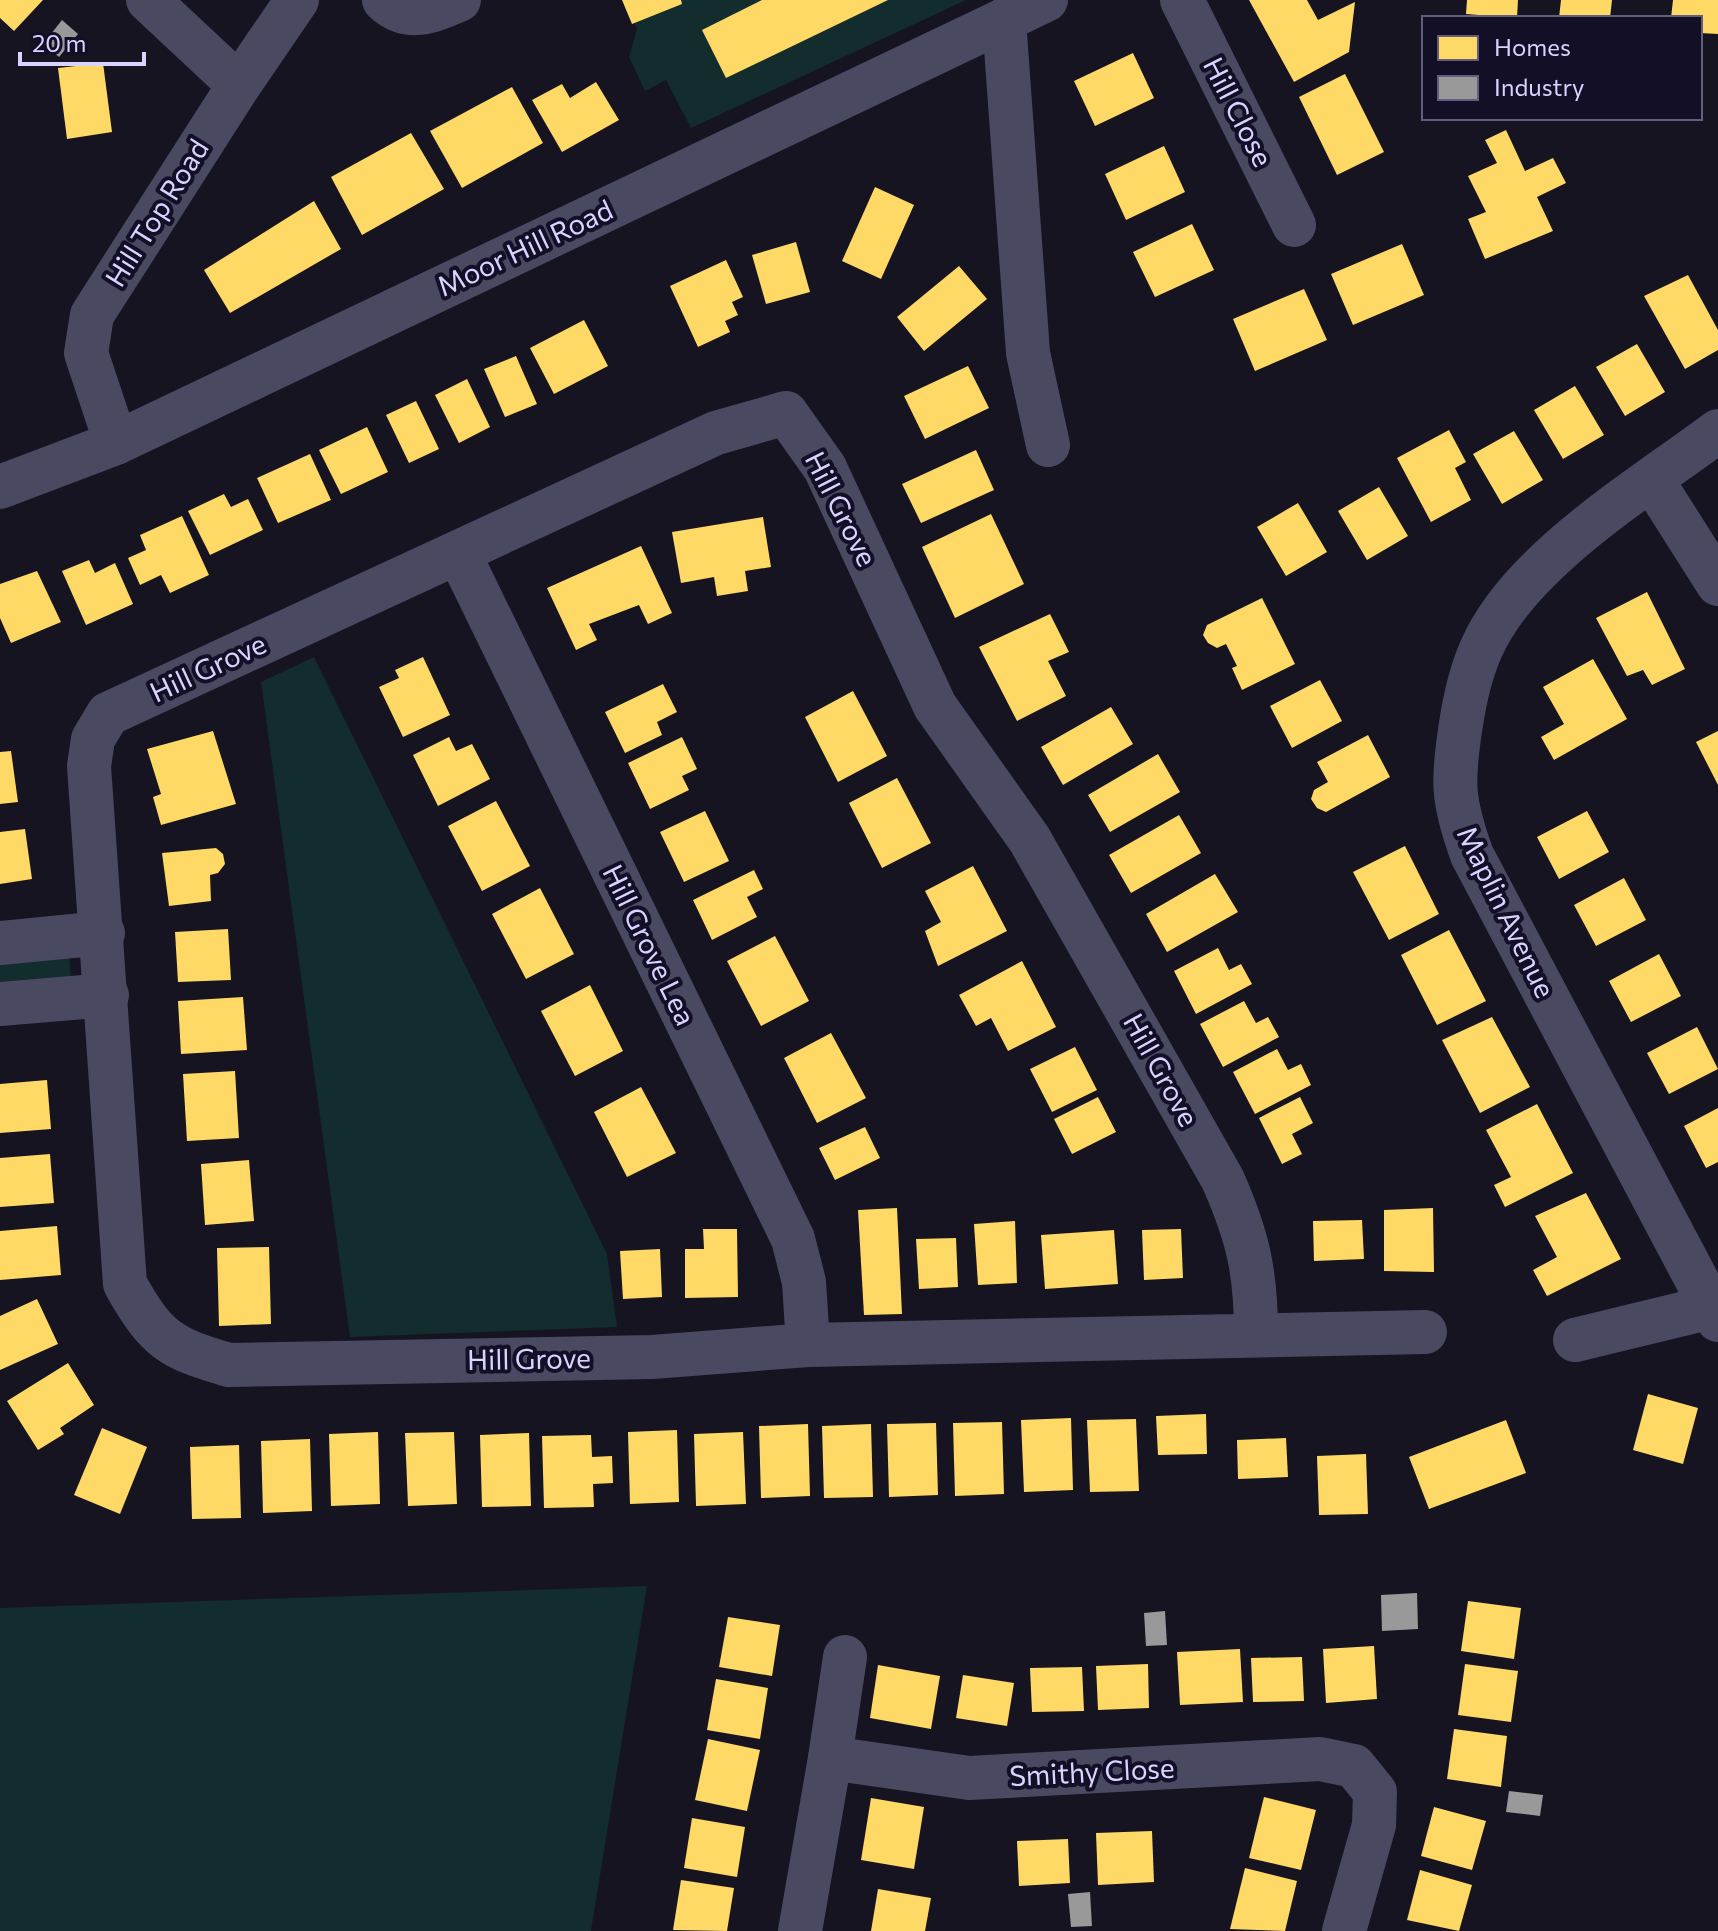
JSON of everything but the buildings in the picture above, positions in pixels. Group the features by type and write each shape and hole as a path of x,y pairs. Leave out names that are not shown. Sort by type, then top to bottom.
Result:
{"street":[{"path":"148,0 239,85"},
{"name":"Hill Top Road","path":"116,443 86,353 92,315 297,0"},
{"path":"384,0 399,11 412,15 433,11 459,0"},
{"name":"Moor Hill Road","path":"0,487 116,443 1046,0"},
{"name":"Hill Close","path":"1182,0 1294,225"},
{"path":"1004,20 1028,353 1048,445"},
{"name":"Hill Grove","path":"1256,1334 1256,1279 1242,1224 1223,1180 1030,840 935,706 825,468 786,413 716,433 108,714 93,739 89,766 125,1284 145,1319 181,1351 229,1365 652,1357 808,1345 1425,1332"},
{"name":"Maplin Avenue","path":"1714,1314 1472,855 1455,807 1455,762 1465,698 1482,647 1512,597 1555,554 1718,431"},
{"path":"1652,480 1718,584"},
{"name":"Hill Grove Lea","path":"459,554 793,1239 804,1282 808,1345"},
{"path":"0,943 103,933"},
{"path":"0,1004 107,995"},
{"path":"1575,1340 1714,1314"},
{"path":"800,1931 845,1657"},
{"name":"Smithy Close","path":"830,1758 969,1778 1320,1759 1354,1766 1375,1792 1374,1825 1344,1931"}],"green space":[{"path":"625,0 966,0 691,128 666,80 645,91 629,57 637,29"},
{"path":"314,657 607,1254 617,1327 350,1337 261,682"},
{"path":"69,953 71,979 0,985 0,960"},
{"path":"647,1586 591,1931 0,1931 0,1608"}]}
